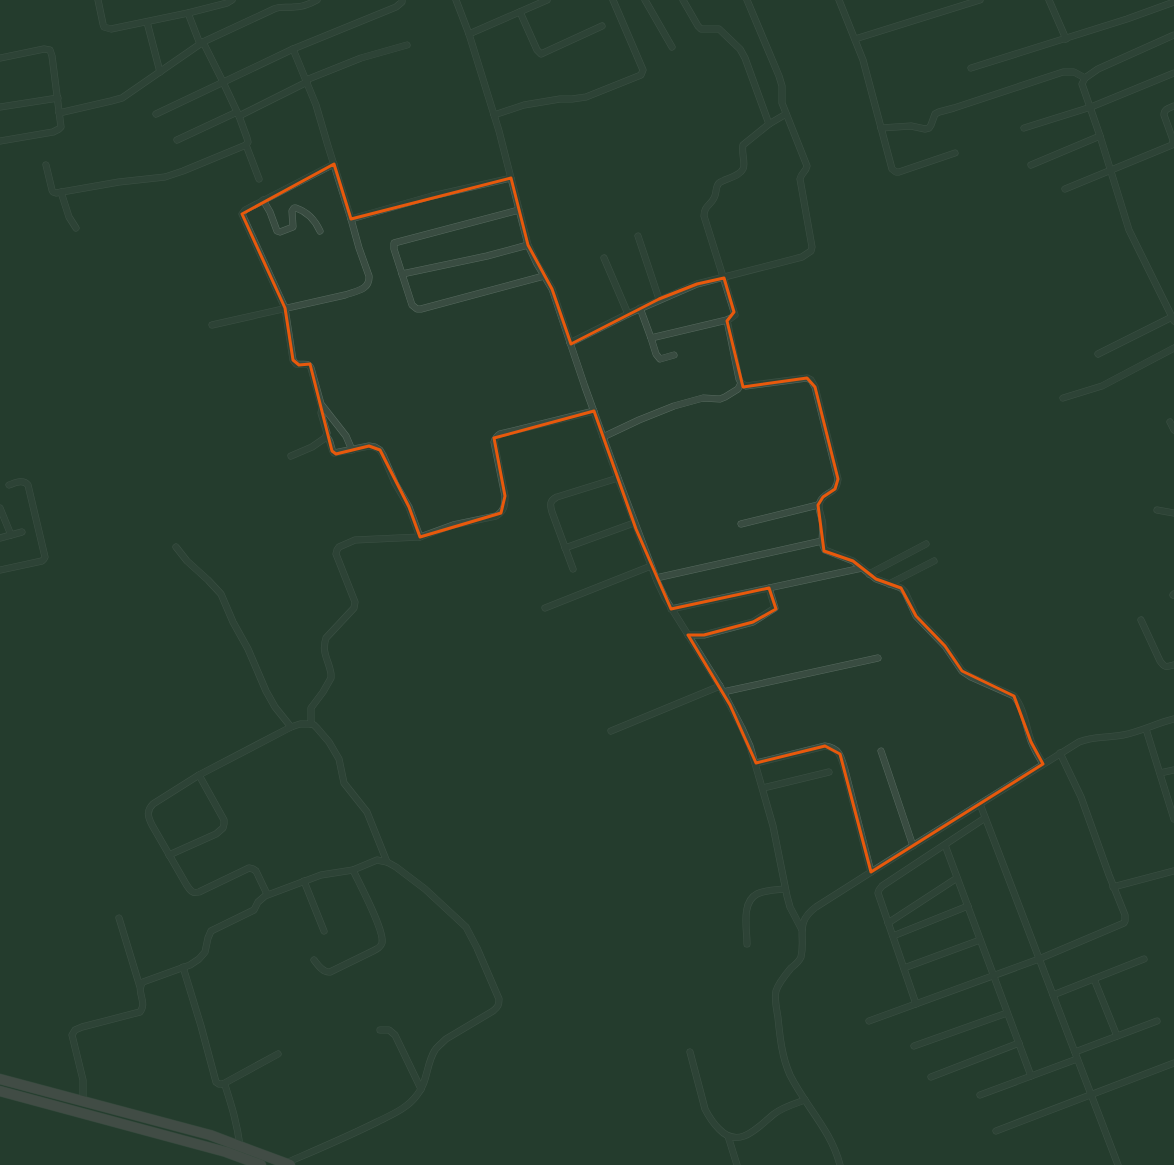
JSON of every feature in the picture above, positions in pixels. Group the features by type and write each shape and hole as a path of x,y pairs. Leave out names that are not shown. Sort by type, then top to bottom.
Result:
{"highway":[{"path":"0,1079 210,1135 288,1164"},
{"path":"0,1091 226,1152 261,1165"}],"street":[{"path":"98,0 104,27 108,28 188,13 227,3 232,0"},
{"path":"60,113 122,98 202,43 274,8 299,7 317,0"},
{"path":"156,114 293,49 396,7 402,2 402,0"},
{"path":"456,0 469,34 494,116 528,245 552,289 603,437 634,523 656,578 671,609 720,686 750,746 773,826 790,907 802,930"},
{"path":"469,34 547,0"},
{"path":"494,116 524,106 560,99 586,97 641,75 643,70 613,0"},
{"path":"645,0 672,47"},
{"path":"684,0 701,29 719,29 740,48 769,124"},
{"path":"570,344 659,299 697,284 802,257 811,251 812,247 800,178 807,166 782,102 782,86 779,76 747,0"},
{"path":"839,0 863,60 892,168 898,172 955,153"},
{"path":"855,39 958,3 980,0"},
{"path":"1049,0 1066,39"},
{"path":"971,68 1066,39 1174,2"},
{"path":"520,12 536,50 541,54 602,26"},
{"path":"188,13 238,114 247,138 248,142 246,144 259,179"},
{"path":"146,22 160,72"},
{"path":"1098,354 1173,319 1129,230 1091,107 1082,84 1085,78 1098,69 1174,35"},
{"path":"177,140 361,58 407,46"},
{"path":"0,58 44,49 50,50 60,113 60,129 57,131 0,141"},
{"path":"212,325 345,295 361,289 368,284 369,276 359,248 352,219 316,105 293,49"},
{"path":"881,128 911,126 925,129 929,128 935,114 939,112 1063,72 1074,72 1085,78"},
{"path":"1024,128 1091,107 1174,74"},
{"path":"0,107 58,98"},
{"path":"1065,189 1172,144 1173,140 1164,112 1165,110 1174,106"},
{"path":"651,338 727,320 733,317 734,312 704,216 704,211 714,198 717,187 720,183 743,170 743,145 769,124 786,114"},
{"path":"1031,165 1100,136"},
{"path":"46,165 53,192 56,193 119,182 165,177 183,171 246,144"},
{"path":"334,164 263,200 245,210 242,214 285,308 293,360 296,364 310,365 320,404 346,436 352,450"},
{"path":"352,219 432,196 511,178"},
{"path":"61,192 69,217 76,228"},
{"path":"263,200 270,212 277,231 280,232 293,227 292,211 294,208 312,218 317,223 320,231"},
{"path":"519,210 394,243 394,249 412,305 417,309 421,309 544,276"},
{"path":"638,236 659,299"},
{"path":"402,274 487,256 528,245"},
{"path":"604,258 628,314"},
{"path":"640,308 658,357 660,359 674,355"},
{"path":"727,320 741,384"},
{"path":"1063,398 1102,386 1174,348"},
{"path":"741,384 746,386 807,378 814,383 838,479 835,489 823,497 818,505 823,522 823,548 827,552 853,561 876,579 901,588 916,616 945,646 962,671 971,677 1014,696 1018,700 1022,710 1031,742 1044,764"},
{"path":"603,437 643,418 674,406 703,398 720,399 734,392 741,384"},
{"path":"291,456 312,447 322,441 326,436 326,429 321,413 322,408"},
{"path":"311,724 311,708 331,678 324,650 326,638 354,608 355,605 336,554 339,547 353,541 420,537 453,525 496,516 501,513 505,504 505,496 494,442 495,438 500,434 594,411"},
{"path":"1170,422 1174,430"},
{"path":"326,436 330,440 332,451 334,453 369,446 380,450 395,483 409,507 420,537"},
{"path":"572,569 552,512 550,504 552,500 557,497 618,478"},
{"path":"0,570 42,561 45,557 28,485 23,481 9,485"},
{"path":"741,524 818,505"},
{"path":"0,508 11,535"},
{"path":"1157,510 1174,513"},
{"path":"565,548 634,523"},
{"path":"0,538 22,532"},
{"path":"656,578 822,541"},
{"path":"869,574 926,544"},
{"path":"176,547 187,561 221,594 233,622 248,649 268,695 291,727"},
{"path":"889,584 934,561"},
{"path":"545,608 651,566"},
{"path":"671,609 862,568"},
{"path":"688,635 704,634 753,622 774,609 775,606 769,588"},
{"path":"1141,620 1160,661 1167,667 1174,665"},
{"path":"723,692 878,658"},
{"path":"611,731 720,686"},
{"path":"840,1165 832,1141 791,1076 783,1054 778,1024 775,994 780,984 800,958 802,930 805,918 811,911 871,872 1060,753 1084,740 1122,736 1174,719"},
{"path":"267,894 256,871 250,868 199,892 192,892 152,825 148,817 148,811 154,804 199,775 291,727 300,724 311,724 317,728 337,754 341,764 344,783 367,812 387,862"},
{"path":"1146,729 1172,808 1174,819"},
{"path":"756,763 825,746 836,750 842,759 871,872"},
{"path":"881,751 913,846"},
{"path":"869,1021 1039,959 1124,923 1125,915 1081,797 1060,753"},
{"path":"1160,773 1174,770"},
{"path":"763,788 829,772"},
{"path":"169,855 216,834 223,828 224,824 221,815 199,775"},
{"path":"980,804 1118,1165"},
{"path":"916,1004 878,893 879,890 882,886 985,818"},
{"path":"945,845 1031,1076"},
{"path":"140,987 141,984 147,980 183,967 203,956 206,952 208,938 211,931 254,910 261,899 267,894 328,873 353,870 377,860 387,862 396,867 425,889 466,927 499,999 498,1008 446,1039 439,1045 432,1056 421,1089 408,1104 339,1141 288,1164"},
{"path":"314,960 323,970 327,972 335,970 373,951 382,944 381,934 374,914 353,870"},
{"path":"1113,886 1174,871"},
{"path":"888,923 957,878"},
{"path":"304,881 324,931"},
{"path":"747,944 746,911 748,903 757,894 762,892 785,889"},
{"path":"893,936 968,906"},
{"path":"83,1101 83,1080 72,1039 73,1032 78,1028 140,1012 143,1006 140,987 119,918"},
{"path":"904,968 980,940"},
{"path":"1053,995 1144,959"},
{"path":"183,967 216,1082 223,1084 278,1054"},
{"path":"1094,979 1117,1036"},
{"path":"914,1046 1008,1013"},
{"path":"1074,1052 1157,1021"},
{"path":"380,1030 389,1030 394,1035 421,1089"},
{"path":"931,1077 1019,1043"},
{"path":"690,1052 705,1109 722,1132 732,1138 744,1136 757,1129 783,1109 805,1100"},
{"path":"980,1095 1078,1059"},
{"path":"996,1131 1174,1063"},
{"path":"223,1084 236,1120 240,1146"},
{"path":"728,1136 737,1165"}],"highlighted area":[{"path":"334,164 351,219 511,178 528,245 552,289 571,344 659,299 697,284 724,278 734,312 727,321 743,387 807,378 815,387 838,479 835,489 823,497 818,505 824,551 853,561 876,579 901,588 916,616 945,646 962,671 1014,696 1031,742 1043,764 871,872 840,754 825,746 756,763 730,705 688,635 704,635 753,622 776,609 769,588 671,609 636,529 594,411 494,438 505,496 501,513 420,537 409,507 380,450 369,446 336,454 332,451 310,364 299,365 293,360 285,308 242,214"}]}
